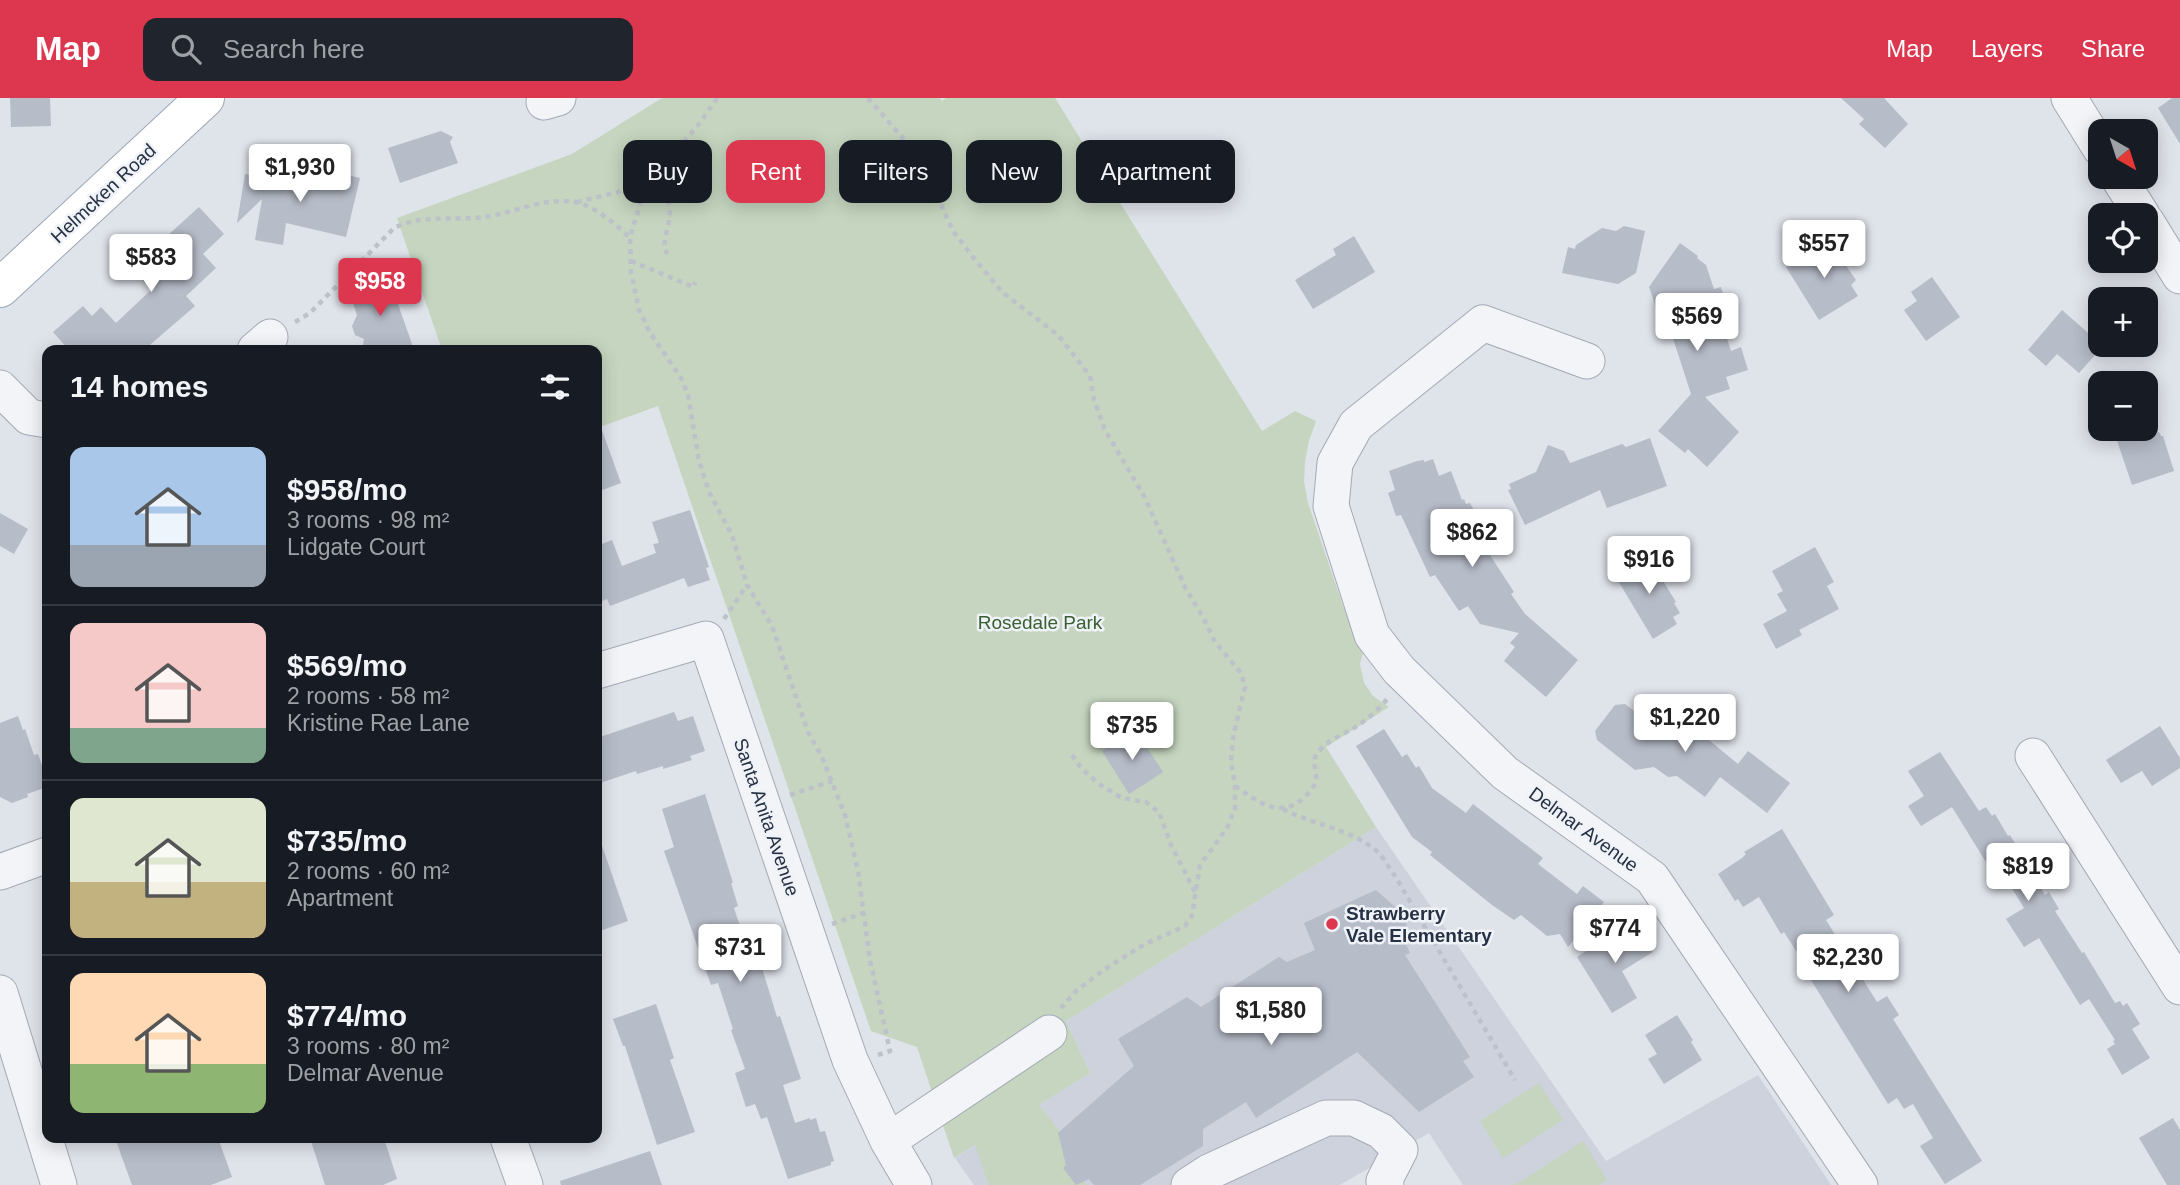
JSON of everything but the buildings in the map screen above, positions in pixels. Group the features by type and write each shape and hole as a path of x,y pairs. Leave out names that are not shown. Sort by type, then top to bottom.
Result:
{"main road":[{"name":"Helmcken Road","path":"0,288 205,98"}],"street":[{"path":"2069,98 2088,129"},
{"path":"2158,240 2180,276"},
{"name":"Delmar Avenue","path":"1587,361 1483,323 1356,425 1335,463 1331,506 1372,635 1399,670 1505,773 1652,878 1860,1185"},
{"path":"0,388 29,417 42,419"},
{"path":"602,670 706,639"},
{"name":"Santa Anita Avenue","path":"706,639 852,1064 888,1141 914,1185"},
{"path":"2033,756 2180,986"},
{"path":"2,865 42,856"},
{"path":"0,993 42,1130"},
{"path":"888,1141 1049,1033"},
{"path":"1189,1185 1209,1172 1326,1118 1354,1118 1381,1131 1400,1150 1385,1183"},
{"path":"46,1143 59,1185"},
{"path":"510,1143 525,1185"}],"path":[{"path":"685,140 717,98"},
{"path":"868,98 908,144 940,200 953,231 973,257 1002,292 1058,335 1090,376 1094,400 1105,430 1144,496 1186,589 1215,642 1241,673 1245,687 1233,737 1231,761 1235,809 1227,828 1200,865 1192,916 1185,926 1145,944 1077,990 1060,1009 1049,1033"},
{"path":"263,344 310,313 394,228 405,222 485,217 551,202 576,202 623,189"},
{"path":"576,202 610,220 630,237"},
{"path":"640,203 630,237 639,310 649,331 681,378 688,396 699,461 709,492 732,535 747,585 772,626 808,732 845,815 858,871 870,960 890,1051 852,1064"},
{"path":"669,255 664,247 670,222 670,203"},
{"path":"631,261 694,287 695,282"},
{"path":"706,639 721,625 747,585"},
{"path":"1283,809 1294,806 1314,785 1316,774 1313,762 1323,746 1358,725 1388,699 1399,670"},
{"path":"1072,755 1081,768 1099,784 1122,798 1146,802 1159,812 1171,845 1196,892"},
{"path":"763,805 832,781"},
{"path":"1235,786 1269,807 1283,809 1349,835 1380,854 1515,1080"}],"shaded area":[{"name":"Strawberry Vale Elementary","path":"1376,827 1606,1161 1758,1075 1831,1185 1463,1185 1429,1133 1340,1185 974,1185 955,1158 1090,1073 1066,1021"}],"green space":[{"name":"Rosedale Park","path":"662,98 940,98 942,101 946,98 1055,98 1081,140 1076,140 1076,203 1120,203 1262,431 1295,411 1316,421 1305,461 1304,482 1308,503 1343,606 1364,648 1360,664 1364,683 1373,696 1389,707 1326,747 1376,827 1066,1021 1090,1073 1039,1105 1074,1149 1063,1159 1087,1185 989,1185 975,1145 954,1158 917,1047 871,1031 658,406 602,426 602,345 440,345 397,218 572,154"},
{"path":"1539,1083 1563,1120 1503,1158 1480,1121"},
{"path":"1583,1141 1607,1180 1599,1185 1515,1185"}],"place":[{"name":"Strawberry Vale Elementary","path":"1332,924"}]}
